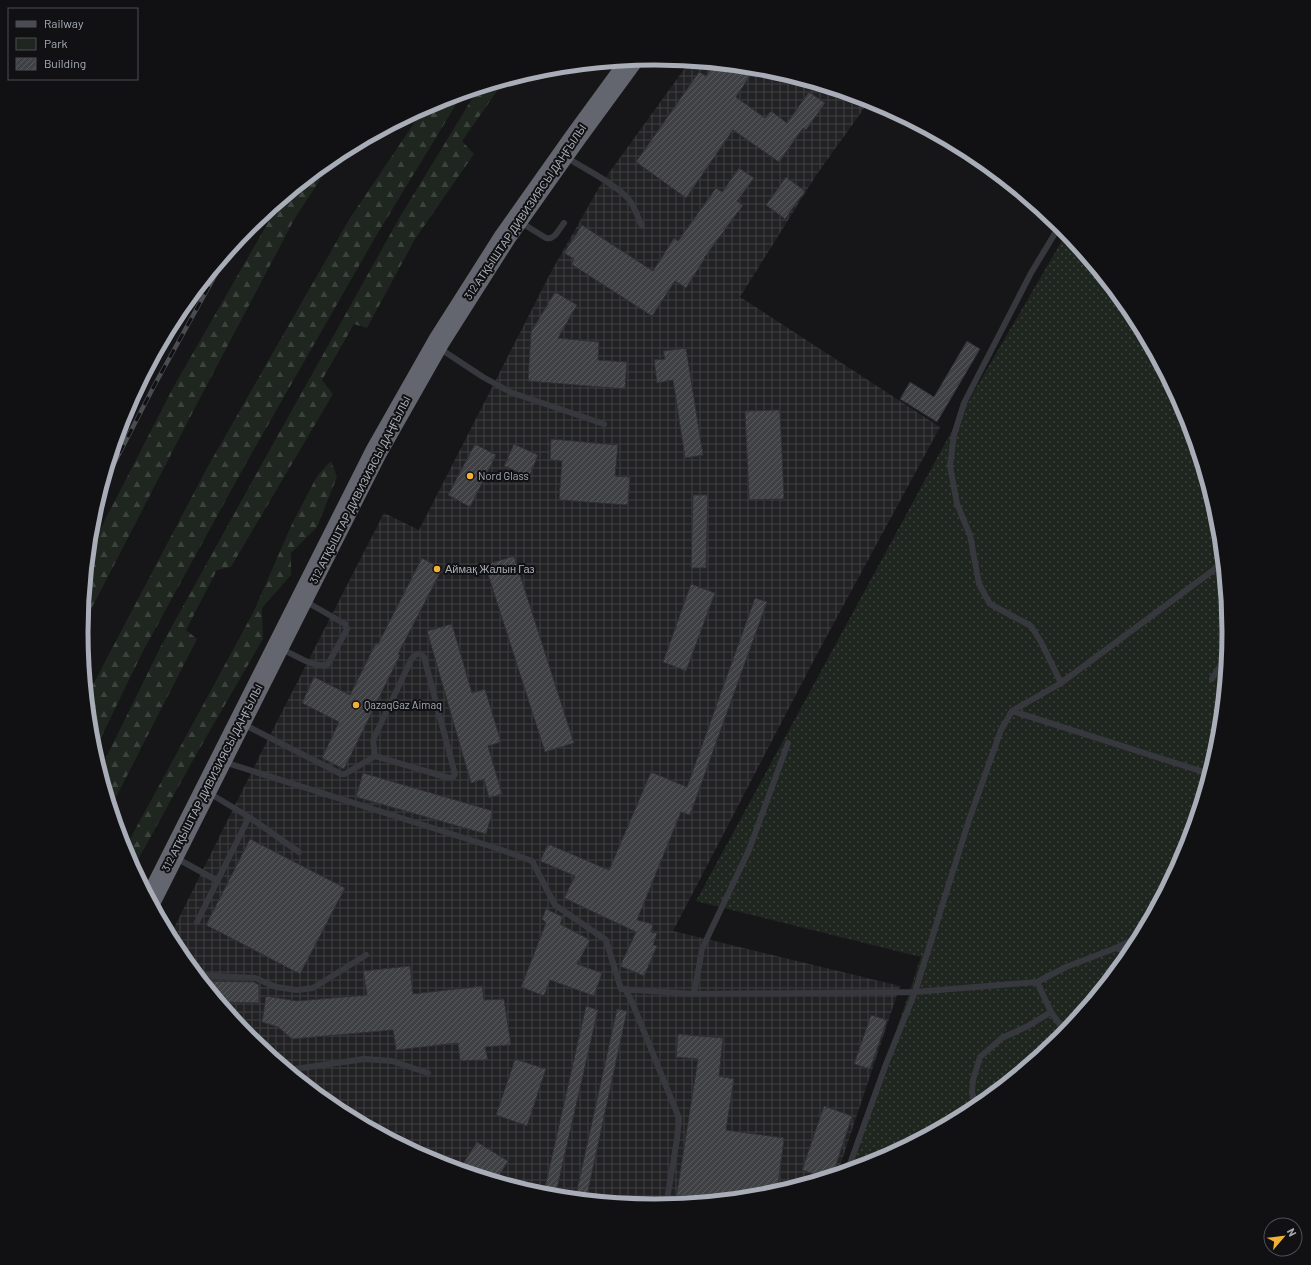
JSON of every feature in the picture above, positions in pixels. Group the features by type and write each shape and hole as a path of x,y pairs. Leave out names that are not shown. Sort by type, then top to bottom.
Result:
{"highway":[{"name":"312 АТҚЫШТАР ДИВИЗИЯСЫ ДАҢҒЫЛЫ","path":"153,894 376,452 436,346 517,220 628,66"}],"lane":[{"path":"563,155 616,188 630,200 642,226"},
{"path":"517,220 549,239 554,236 564,223"},
{"path":"1057,231 1031,273 964,403 954,435 950,466 957,504 970,535 979,584 990,604 1031,626 1042,642 1061,682"},
{"path":"436,346 483,377 510,392 604,424"},
{"path":"849,1166 886,1064 915,992 969,820 1001,730 1012,711 1061,682 1219,566"},
{"path":"278,647 317,666 324,666 328,664 345,633 347,629 346,624 302,600"},
{"path":"240,723 340,774 345,774 375,756 449,778 453,777 455,774 424,657 421,654 416,654 412,658 373,740 375,756"},
{"path":"1212,678 1222,661"},
{"path":"1012,711 1205,773"},
{"path":"694,994 702,949 748,850 788,743"},
{"path":"221,761 499,849 532,861 555,905 606,940 621,989 694,994 915,992 1037,982 1066,967 1131,941"},
{"path":"206,791 249,817 299,852"},
{"path":"197,922 249,817"},
{"path":"173,856 218,881"},
{"path":"1116,948 1125,951"},
{"path":"203,975 255,978 276,988 297,990 313,988 366,955"},
{"path":"1037,982 1051,1012 1062,1028"},
{"path":"625,989 638,1016 679,1118 667,1200"},
{"path":"975,1101 972,1094 973,1080 980,1057 1002,1038 1028,1026 1051,1012"},
{"path":"293,1069 364,1059 392,1061 428,1073"}],"shaded area":[{"path":"687,66 730,70 766,76 802,84 866,105 817,174 740,297 940,427 816,656 673,931 900,986 839,1170 802,1181 730,1195 693,1199 656,1200 618,1199 581,1195 509,1181 438,1157 372,1124 310,1083 281,1059 254,1034 229,1007 205,978 173,930 267,741 384,513 419,530 551,272 601,184"}],"green space":[{"path":"500,87 462,141 474,154 415,239 367,328 354,324 322,380 333,394 231,567 217,570 186,630 197,639 114,801 103,763 161,646 401,215 475,94"},
{"path":"459,100 376,236 245,465 142,653 99,742 91,688 207,468 350,218 418,118"},
{"path":"326,171 295,218 88,614 89,595 97,536 174,386 274,213 310,182"},
{"path":"1063,238 1106,287 1147,349 1180,415 1193,450 1204,486 1212,522 1222,595 1222,670 1218,707 1204,779 1180,850 1147,916 1106,978 1057,1034 1001,1083 939,1124 873,1157 851,1165 921,957 696,901 962,412"},
{"path":"331,461 337,477 317,527 291,553 291,575 262,608 263,639 197,753 140,856 138,863 128,842 253,613 292,524 317,476"}],"building":[{"path":"711,68 751,74 736,97 765,118 771,111 787,123 809,92 825,103 806,130 803,128 779,162 733,130 686,198 636,162 699,72 706,76"},
{"path":"739,168 754,178 737,201 743,205 704,258 686,288 675,281 652,316 571,264 574,259 564,253 582,225 653,271 674,238 678,241 716,188 722,192"},
{"path":"786,177 805,191 785,219 766,205"},
{"path":"555,292 577,305 558,338 599,342 598,360 627,362 625,389 528,381 531,332"},
{"path":"967,341 980,349 937,422 900,399 910,382 934,397"},
{"path":"686,348 703,455 685,458 673,380 657,383 654,360 665,359 663,351"},
{"path":"780,410 784,499 749,500 745,411"},
{"path":"551,439 618,445 615,476 630,477 628,505 559,500 562,461 550,460"},
{"path":"475,444 496,455 470,507 448,495"},
{"path":"514,444 538,455 529,477 504,466"},
{"path":"693,495 708,495 706,568 691,568"},
{"path":"514,556 574,743 545,752 485,565"},
{"path":"422,558 442,569 398,654 400,655 344,769 322,758 339,722 302,703 314,677 350,695"},
{"path":"691,584 715,593 686,671 663,662"},
{"path":"755,598 767,602 690,815 681,812 637,920 653,924 651,932 657,933 653,945 657,946 644,976 620,966 636,932 564,898 575,876 540,861 548,844 609,870 651,772 687,787"},
{"path":"452,624 472,693 485,689 501,742 488,746 502,794 489,798 484,779 471,783 427,631"},
{"path":"363,773 493,811 486,834 356,797"},
{"path":"250,839 345,888 300,974 206,925"},
{"path":"546,909 563,917 560,924 590,940 577,964 602,973 594,996 550,980 544,996 521,987 546,923 542,919"},
{"path":"410,966 413,994 482,986 484,1000 504,999 511,1045 485,1047 488,1060 460,1061 458,1043 396,1050 393,1030 292,1039 278,1027 262,1022 266,996 297,1001 367,995 363,971"},
{"path":"208,981 254,982 259,985 259,1003 225,1002"},
{"path":"586,1006 598,1010 556,1191 545,1189"},
{"path":"617,1009 627,1011 587,1196 576,1194"},
{"path":"871,1015 887,1020 870,1069 854,1064"},
{"path":"678,1034 723,1038 719,1076 734,1079 726,1130 784,1138 778,1186 730,1195 676,1199 698,1059 676,1057"},
{"path":"515,1059 546,1069 527,1126 496,1115"},
{"path":"824,1106 852,1116 834,1171 819,1176 802,1170"},
{"path":"477,1142 508,1161 498,1178 462,1166"}],"railway":[{"path":"114,464 154,386 216,274"}],"place":[{"name":"Nord Glass","path":"470,476"},
{"name":"Аймақ Жалын Газ","path":"437,569"},
{"name":"QazaqGaz Aimaq","path":"356,705"}]}
